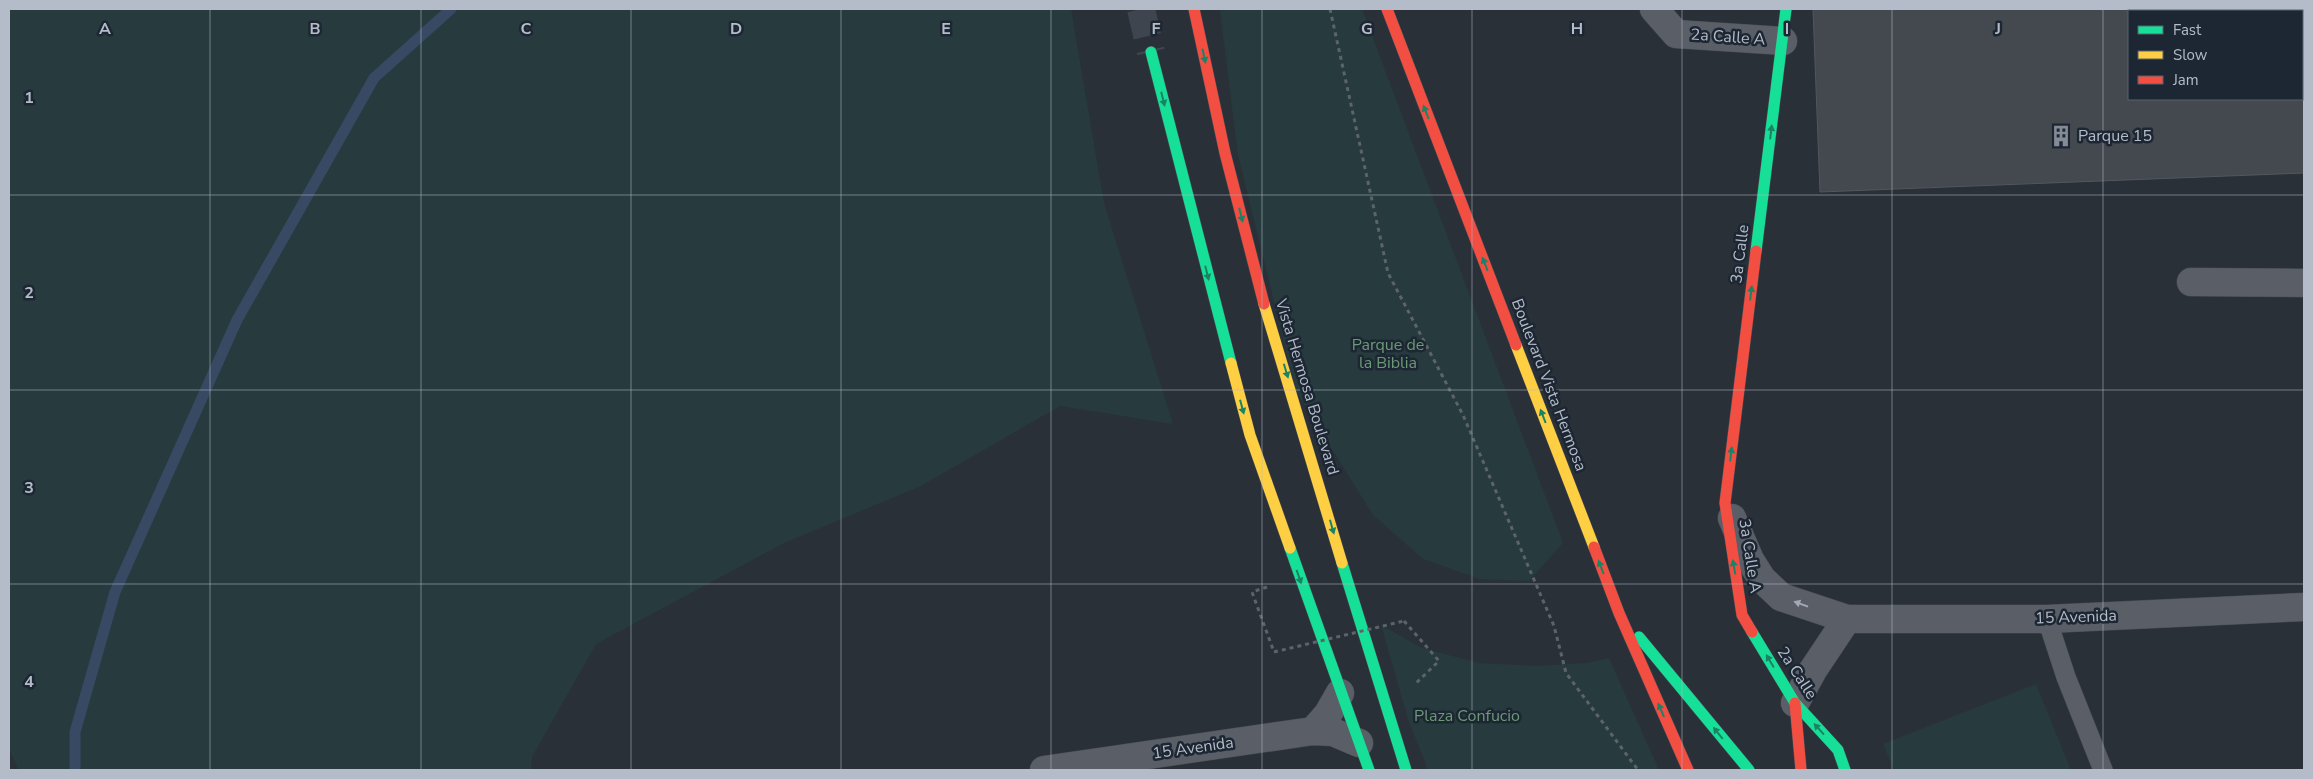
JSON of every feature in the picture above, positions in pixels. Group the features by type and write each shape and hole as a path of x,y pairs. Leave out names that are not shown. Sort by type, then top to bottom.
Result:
{"main road":[{"name":"Vista Hermosa Boulevard","path":"1194,9 1225,154 1256,276 1386,711 1406,770"},
{"name":"Boulevard Vista Hermosa","path":"1387,9 1619,613 1688,770"},
{"name":"3a Calle","path":"1725,503 1786,9"},
{"path":"1151,52 1250,435 1340,693 1369,770"},
{"name":"3a Calle A","path":"1725,503 1742,615"},
{"path":"1619,613 1749,770"},
{"name":"2a Calle","path":"1742,615 1795,703 1838,750 1845,770"},
{"path":"1795,703 1801,770"}],"street":[{"name":"2a Calle A","path":"1654,9 1676,34 1783,41"},
{"path":"2191,282 2304,283"},
{"name":"15 Avenida","path":"1725,503 1750,560 1762,579 1782,597 1847,619 2046,619 2304,607"},
{"path":"1795,703 1813,670 1847,619"},
{"path":"1313,731 1328,714 1340,693"},
{"name":"15 Avenida","path":"1044,770 1313,731 1334,732 1359,743"}],"lane":[{"path":"2046,619 2066,677 2103,770"}],"path":[{"path":"1330,9 1388,273 1463,415 1554,626 1566,673 1638,770"},
{"path":"1252,592 1274,652 1404,621 1440,661"}],"green space":[{"path":"9,9 1071,9 1104,203 1173,424 1060,406 921,486 784,543 596,644 532,757 531,770 19,770 9,749"},
{"name":"Parque de la Biblia","path":"1220,9 1362,9 1563,543 1529,581 1480,579 1423,559 1373,515 1296,391 1238,155"},
{"name":"Plaza Confucio","path":"1381,625 1422,648 1479,663 1535,666 1587,663 1609,658 1659,770 1428,770 1408,719"},
{"path":"2036,684 2071,770 1894,770 1883,744"}],"building":[{"name":"Parque 15","path":"1813,9 2304,9 2304,173 1820,192"}],"waterway":[{"path":"75,770 75,732 115,592 237,320 374,78 451,9"}],"tunnel":[{"path":"1141,9 1151,52"}],"traffic: fast":[{"path":"1756,251 1786,9"},
{"path":"1151,52 1231,363"},
{"path":"1290,548 1369,770"},
{"path":"1342,563 1406,770"},
{"path":"1752,632 1795,703 1838,750 1845,770"},
{"path":"1639,637 1749,770"}],"traffic: slow":[{"path":"1264,304 1342,563"},
{"path":"1516,345 1594,547"},
{"path":"1231,363 1250,435 1290,548"}],"traffic: jam":[{"path":"1194,9 1225,153 1264,304"},
{"path":"1387,9 1516,345"},
{"path":"1752,632 1742,615 1725,503 1756,251"},
{"path":"1594,547 1619,613 1688,770"},
{"path":"1795,703 1801,770"}],"place":[{"name":"Parque 15","path":"2061,136"}]}
